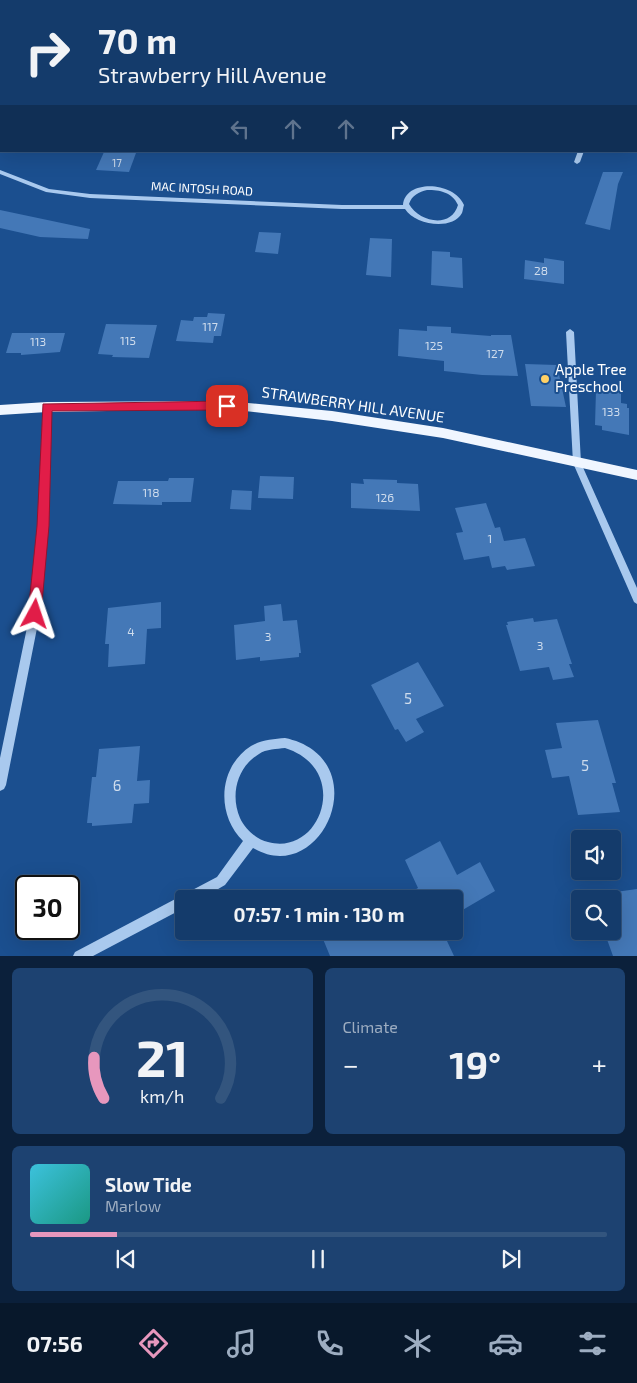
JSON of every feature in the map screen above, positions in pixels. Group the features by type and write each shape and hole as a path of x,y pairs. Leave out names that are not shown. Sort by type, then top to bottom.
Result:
{"main road":[{"name":"STRAWBERRY HILL AVENUE","path":"0,410 47,407 227,406 332,416 442,433 577,463 637,474"}],"street":[{"path":"577,162 581,152"},
{"name":"MAC INTOSH ROAD","path":"0,172 48,191 90,196 342,207 407,207"},
{"path":"427,188 438,189 452,194 459,199 461,205 460,212 455,217 436,222 420,219 412,214 407,207 407,201 411,195 427,188"},
{"path":"570,332 577,463 637,599"},
{"path":"0,785 35,614 43,526 47,407"},
{"path":"285,743 300,748 314,757 323,770 328,786 328,804 323,822 313,836 298,846 282,851 265,849 250,842 238,829 231,813 229,795 233,777 242,762 254,751 269,744 285,743"},
{"path":"204,890 221,881 250,842"},
{"path":"79,956 175,906"}],"building":[{"path":"104,152 136,153 129,172 96,170"},
{"path":"603,172 623,172 618,184 610,230 585,224"},
{"path":"0,210 90,229 88,239 40,237 0,228"},
{"path":"259,232 281,233 278,254 255,252"},
{"path":"370,238 392,239 391,277 366,275"},
{"path":"432,251 450,252 450,257 462,258 463,288 431,285"},
{"path":"544,258 564,261 564,284 524,279 525,260 544,263"},
{"path":"208,313 225,314 221,336 214,336 213,343 176,341 181,320 193,321 194,317 207,317"},
{"path":"106,324 157,325 149,358 112,357 113,355 98,354"},
{"path":"427,326 451,327 451,333 491,336 511,335 518,376 444,371 444,361 398,356 399,329 427,331"},
{"path":"12,333 65,333 60,352 21,355 21,353 6,353"},
{"name":"Apple Tree Preschool","path":"525,364 557,365 566,407 531,406"},
{"path":"602,387 621,390 621,403 627,404 627,408 629,408 629,435 602,430 602,426 595,425 596,390 602,391"},
{"path":"260,476 294,477 293,499 258,498"},
{"path":"169,478 194,478 191,502 162,502 162,505 113,504 118,481 168,481"},
{"path":"363,479 397,480 397,483 418,484 420,511 351,508 351,483 364,484"},
{"path":"232,490 252,491 251,510 230,509"},
{"path":"486,503 495,528 500,527 504,541 525,538 535,566 507,570 505,566 492,568 489,556 464,560 456,533 463,532 455,508"},
{"path":"161,602 161,628 147,629 145,664 108,667 109,644 105,644 108,608"},
{"path":"281,604 283,621 297,620 301,653 299,653 299,657 260,661 260,657 236,660 234,625 265,621 264,606"},
{"path":"533,618 534,622 557,619 572,664 569,664 574,677 553,680 549,667 520,671 506,625 508,625 507,622"},
{"path":"418,662 444,706 416,719 424,732 406,742 398,729 395,730 371,685"},
{"path":"598,720 616,783 612,783 620,812 578,815 569,776 552,778 545,750 562,748 556,723"},
{"path":"140,746 137,781 150,780 149,803 134,804 132,823 92,826 92,823 87,823 92,777 96,777 99,749"},
{"path":"440,841 457,875 480,862 495,891 463,910 463,890 415,890 418,888 405,860"},
{"path":"637,889 637,956 613,956 607,940 621,940 621,891"},
{"path":"323,940 449,940 447,941 454,956 330,956"}],"place":[{"name":"Apple Tree Preschool","path":"545,379"}],"route":[{"path":"35,614 43,526 47,407 227,406"}]}
